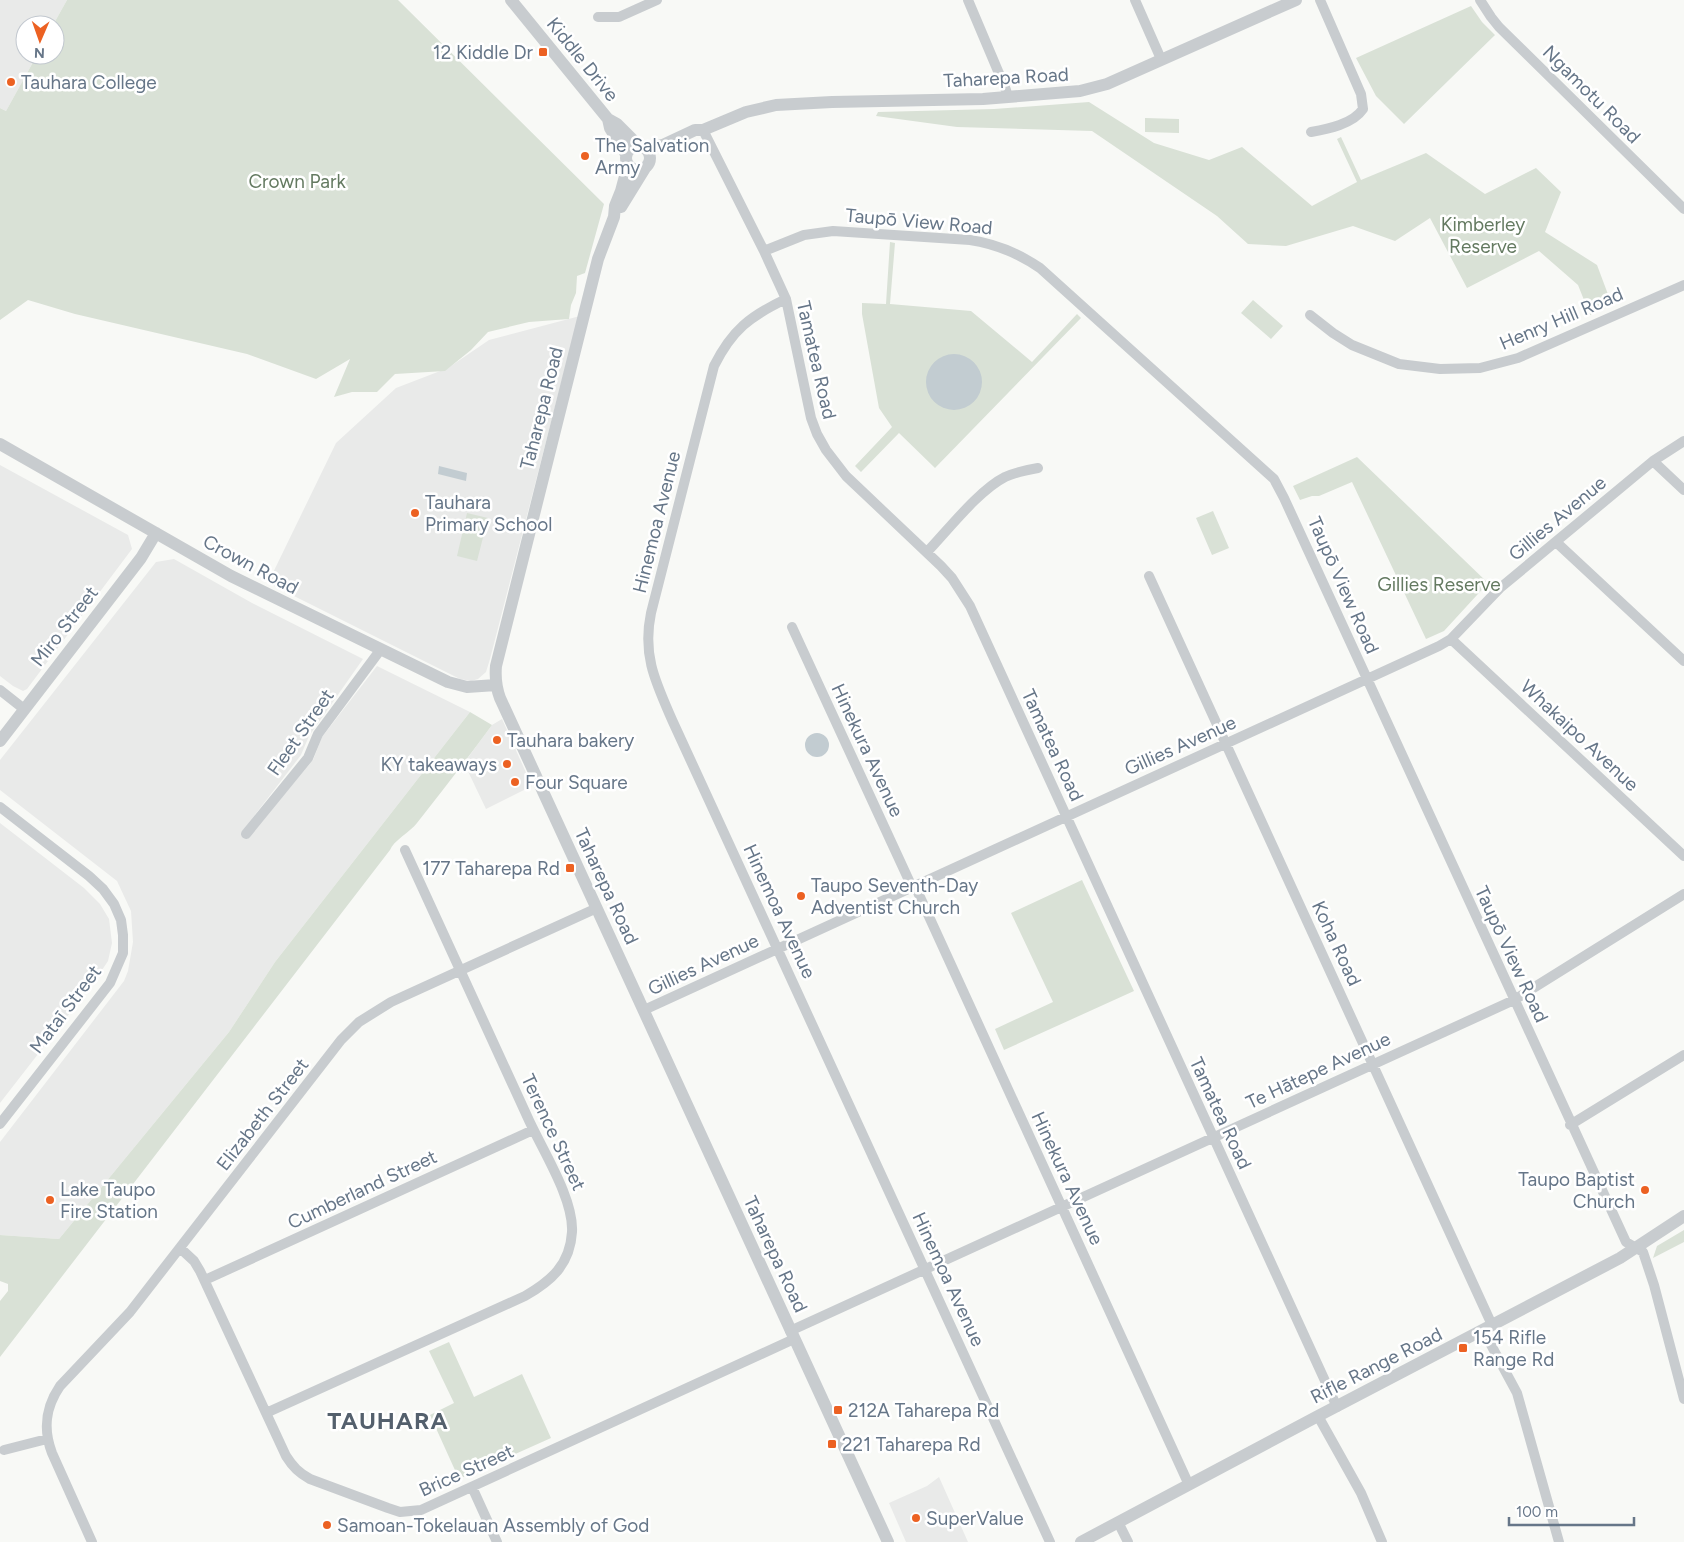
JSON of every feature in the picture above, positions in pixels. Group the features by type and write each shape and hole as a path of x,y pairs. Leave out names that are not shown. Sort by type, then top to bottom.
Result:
{"street":[{"name":"Kiddle Drive","path":"511,0 608,119 617,124 642,146"},
{"path":"598,17 619,16 657,0"},
{"path":"968,0 1008,97"},
{"path":"1135,0 1161,59"},
{"name":"Taharepa Road","path":"888,1542 596,908 496,686 496,666 598,259 614,217 615,206 621,191 631,148 663,145 695,130 703,130 746,112 776,105 1008,97 1096,88 1296,0"},
{"path":"1311,132 1326,130 1353,119 1363,109 1361,94 1320,0"},
{"name":"Ngamotu Road","path":"1480,0 1499,27 1684,209"},
{"name":"Kiddle Drive","path":"608,119 610,128 627,159"},
{"name":"Taharepa Road","path":"614,217 648,165 698,137 703,130"},
{"name":"Tamatea Road","path":"703,130 786,299 817,434 826,450 846,476 952,578 970,606 1337,1406"},
{"path":"627,159 634,169 648,165 650,154 642,146"},
{"name":"Taupō View Road","path":"764,251 804,235 819,232 853,231 988,242 1022,255 1040,268 1274,479 1570,1125 1626,1242 1643,1252 1650,1271 1684,1399"},
{"name":"Henry Hill Road","path":"1310,316 1352,345 1392,362 1440,369 1480,368 1518,358 1684,285"},
{"name":"Hinemoa Avenue","path":"786,299 768,308 742,326 721,352 714,366 651,613 648,644 651,667 658,689 1050,1542"},
{"name":"Gillies Avenue","path":"644,1010 1452,639 1500,588 1653,461 1684,441"},
{"name":"Crown Road","path":"0,444 231,576 458,685 478,688 496,686"},
{"path":"1653,461 1684,490"},
{"path":"927,552 983,492 1003,478 1018,472 1038,468"},
{"name":"Miro Street","path":"0,741 141,558 156,533"},
{"path":"1556,542 1684,661"},
{"name":"Koha Road","path":"1149,576 1372,1063 1517,1393 1559,1542"},
{"name":"Hinekura Avenue","path":"792,627 914,887 1189,1485"},
{"name":"Whakaipo Avenue","path":"1452,639 1684,856"},
{"name":"Fleet Street","path":"246,834 308,758 318,734 381,649"},
{"path":"0,690 24,709"},
{"name":"Mataī Street","path":"0,807 103,889 114,904 121,920 123,935 123,953 110,983 0,1124"},
{"name":"Terence Street","path":"266,1412 525,1296 551,1279 560,1269 570,1243 572,1220 565,1194 533,1130 405,850"},
{"name":"Te Hātepe Avenue","path":"792,1335 924,1269 1372,1063 1514,1000 1684,894"},
{"name":"Elizabeth Street","path":"92,1542 47,1439 46,1418 53,1397 70,1375 130,1312 341,1040 359,1022 391,1002 596,908"},
{"path":"1570,1125 1684,1055"},
{"name":"Cumberland Street","path":"205,1280 533,1130"},
{"name":"Rifle Range Road","path":"1081,1542 1637,1249 1684,1216"},
{"name":"Brice Street","path":"180,1248 194,1261 205,1280 286,1456 299,1473 310,1479 400,1512 421,1510 472,1487 792,1335"},
{"path":"1318,1416 1361,1492 1382,1542"},
{"path":"4,1450 47,1439"},
{"path":"472,1487 497,1542"},
{"path":"1118,1522 1128,1542"}],"shaded area":[{"name":"Tauhara College","path":"0,0 67,0 59,15 15,15 15,65 31,65 6,111 0,108"},
{"name":"Tauhara Primary School","path":"580,316 490,659 486,672 478,679 471,681 460,679 268,583 336,443 396,388 448,368 489,340"},
{"path":"954,354 965,356 974,362 980,371 982,382 980,393 974,402 965,408 954,410 943,408 934,402 928,393 926,382 928,371 934,362 943,356"},
{"path":"0,465 128,535 132,549 27,689 23,691 0,676"},
{"path":"439,466 467,473 466,481 438,474"},
{"path":"174,559 252,603 363,659 309,736 301,755 241,833 247,839 313,760 322,737 377,666 470,712 275,962 229,1032 59,1239 0,1235 0,1142 124,981 128,971 133,942 131,911 117,881 0,790 0,760 156,562"},
{"path":"502,719 532,786 486,809 464,763 492,725"},
{"path":"817,733 826,736 829,745 826,754 817,757 808,754 805,745 808,736"},
{"path":"0,823 84,888 100,904 109,919 112,943 108,961 94,982 0,1103"},
{"path":"939,1477 968,1542 906,1542 889,1503 927,1486"}],"green space":[{"name":"Crown Park","path":"67,0 398,0 604,204 585,273 577,276 576,293 571,305 569,319 529,322 488,332 471,350 445,371 395,374 377,392 352,392 334,397 350,359 316,379 247,354 75,314 28,300 0,320 0,108 6,111 31,65 65,65 65,15 59,15"},
{"path":"1471,6 1482,22 1495,35 1404,124 1376,96 1356,58"},
{"name":"Kimberley Reserve","path":"1089,102 1154,143 1209,160 1242,147 1312,206 1357,182 1337,139 1341,137 1361,180 1426,153 1485,194 1536,168 1561,192 1545,232 1597,265 1612,305 1590,315 1578,285 1539,251 1467,288 1430,218 1395,241 1353,226 1286,246 1248,244 1217,216 1092,131 957,127 876,116 878,112 994,109"},
{"path":"1145,118 1179,119 1179,133 1145,132"},
{"path":"890,242 895,243 890,304 971,311 1032,362 1077,314 1081,318 935,468 899,433 861,472 855,466 892,427 879,408 862,314 862,303 886,304"},
{"path":"1253,300 1283,326 1271,339 1241,313"},
{"name":"Gillies Reserve","path":"1357,457 1488,583 1444,631 1426,639 1352,482 1319,496 1300,500 1293,486"},
{"path":"1213,511 1229,548 1212,555 1196,518"},
{"path":"467,513 488,518 477,561 457,556"},
{"path":"470,712 492,725 417,823 392,847 0,1357 0,1301 8,1291 8,1284 0,1281 0,1235 59,1239 229,1032 275,962"},
{"path":"1082,880 1134,991 1004,1050 995,1029 1053,1002 1011,913"},
{"path":"1684,1230 1684,1242 1653,1258 1657,1246"},
{"path":"449,1342 474,1397 522,1374 551,1438 459,1479 430,1415 454,1403 429,1351"}],"place":[{"name":"12 Kiddle Dr","path":"543,52"},
{"name":"Tauhara College","path":"11,82"},
{"name":"The Salvation Army","path":"585,156"},
{"name":"Tauhara Primary School","path":"415,513"},
{"name":"Tauhara bakery","path":"497,740"},
{"name":"KY takeaways","path":"507,764"},
{"name":"Four Square","path":"515,782"},
{"name":"177 Taharepa Rd","path":"570,868"},
{"name":"Taupo Seventh-Day Adventist Church","path":"801,896"},
{"name":"Taupo Baptist Church","path":"1645,1190"},
{"name":"Lake Taupo Fire Station","path":"50,1200"},
{"name":"154 Rifle Range Rd","path":"1463,1348"},
{"name":"212A Taharepa Rd","path":"838,1410"},
{"name":"221 Taharepa Rd","path":"832,1444"},
{"name":"SuperValue","path":"916,1518"},
{"name":"Samoan-Tokelauan Assembly of God","path":"327,1525"}],"district":[{"name":"TAUHARA","path":"388,1421"}]}
